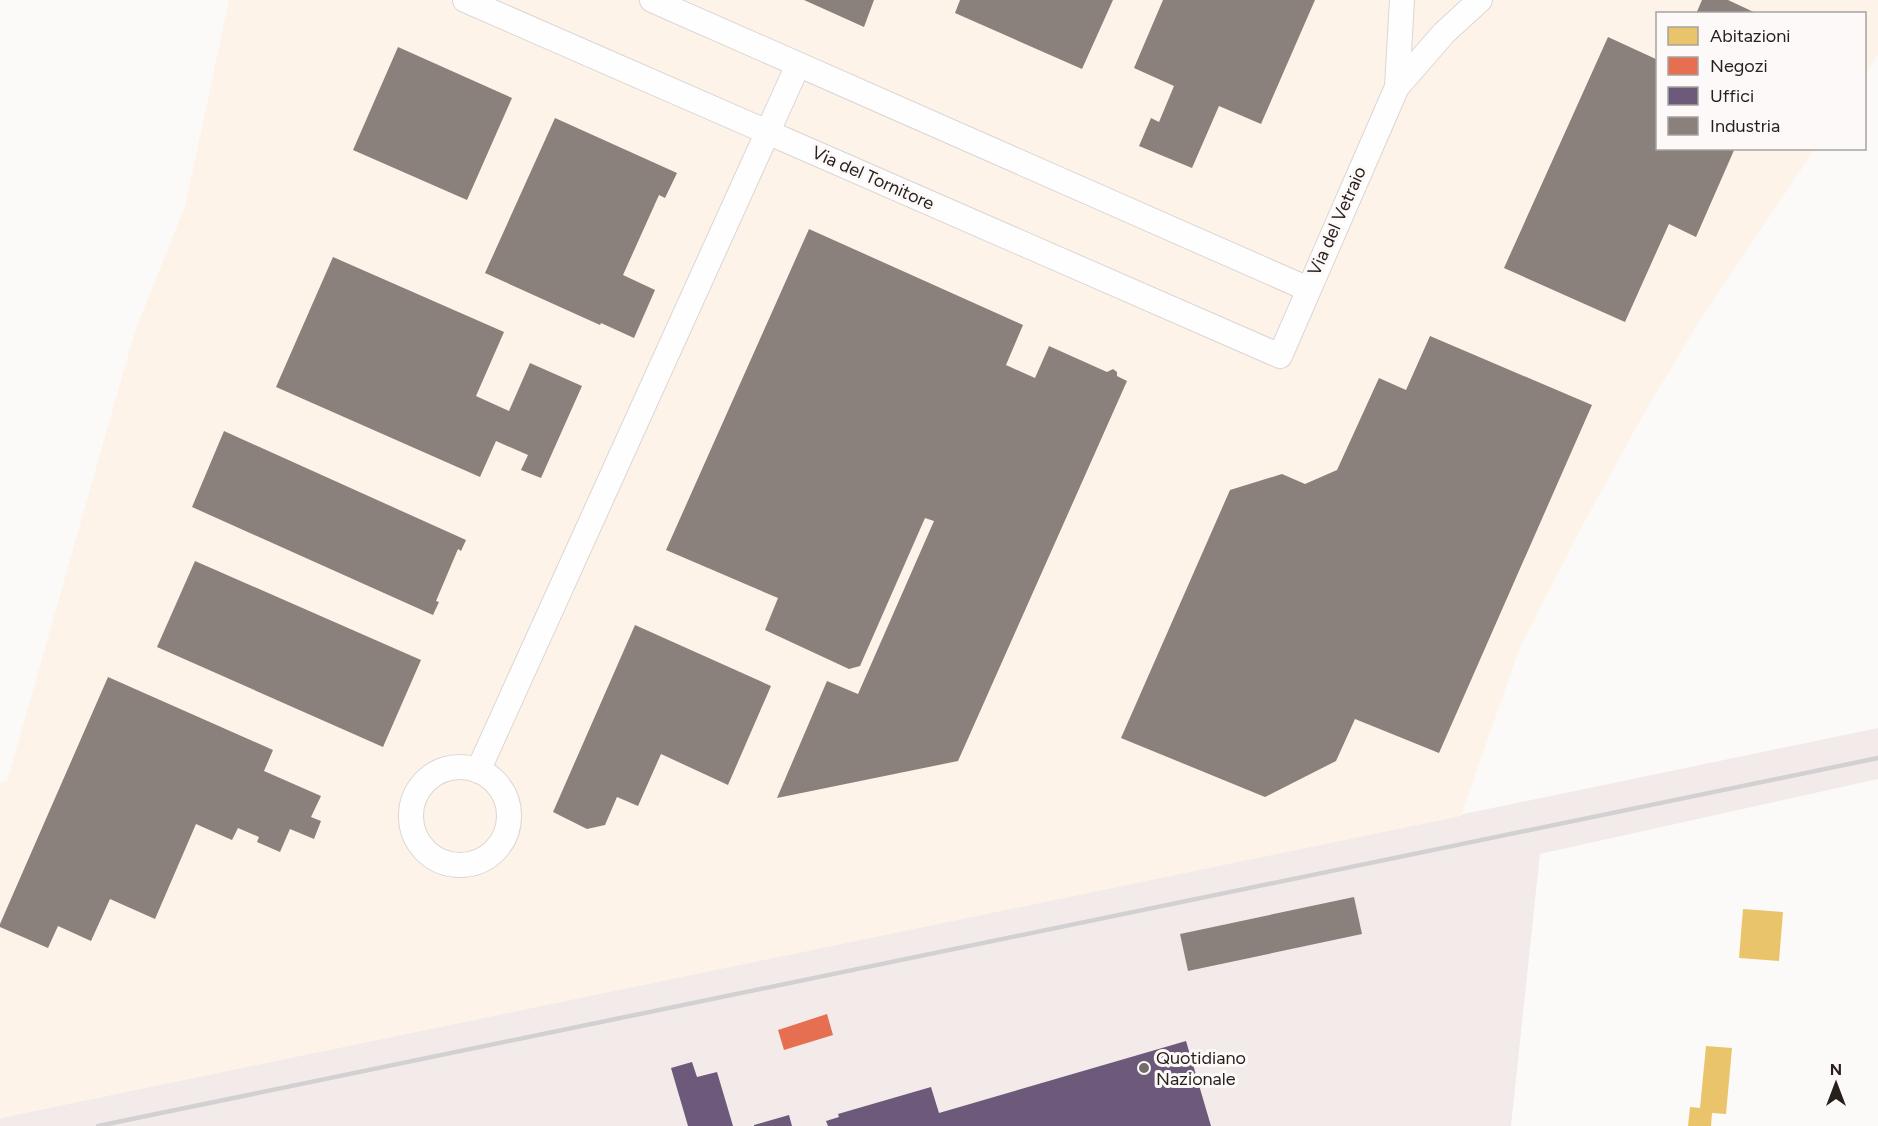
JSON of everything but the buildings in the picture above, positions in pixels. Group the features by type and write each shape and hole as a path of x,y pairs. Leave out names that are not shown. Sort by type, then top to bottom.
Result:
{"street":[{"name":"Via del Tornitore","path":"465,0 1280,356"},
{"path":"652,0 1308,289"},
{"path":"1396,87 1402,0"},
{"path":"1396,87 1444,33 1480,0"},
{"path":"478,771 798,65"},
{"name":"Via del Vetraio","path":"1280,356 1396,87"},
{"path":"462,768 478,771 492,779 502,790 508,805 509,821 505,837 496,850 483,860 468,865 452,865 437,860 424,849 415,836 412,820 413,804 420,789 431,777 445,770 462,768"}],"shaded area":[{"path":"229,0 1878,0 1878,55 1866,73 1866,12 1656,12 1656,150 1814,150 1697,325 1642,417 1577,536 1519,650 1461,816 0,1118 0,782 7,781 135,331 185,206"},
{"path":"1878,728 1878,779 1540,854 1511,1126 0,1126 0,1118"}],"railway":[{"path":"98,1126 1878,758"}],"place":[{"name":"Quotidiano Nazionale","path":"1144,1068"}]}
